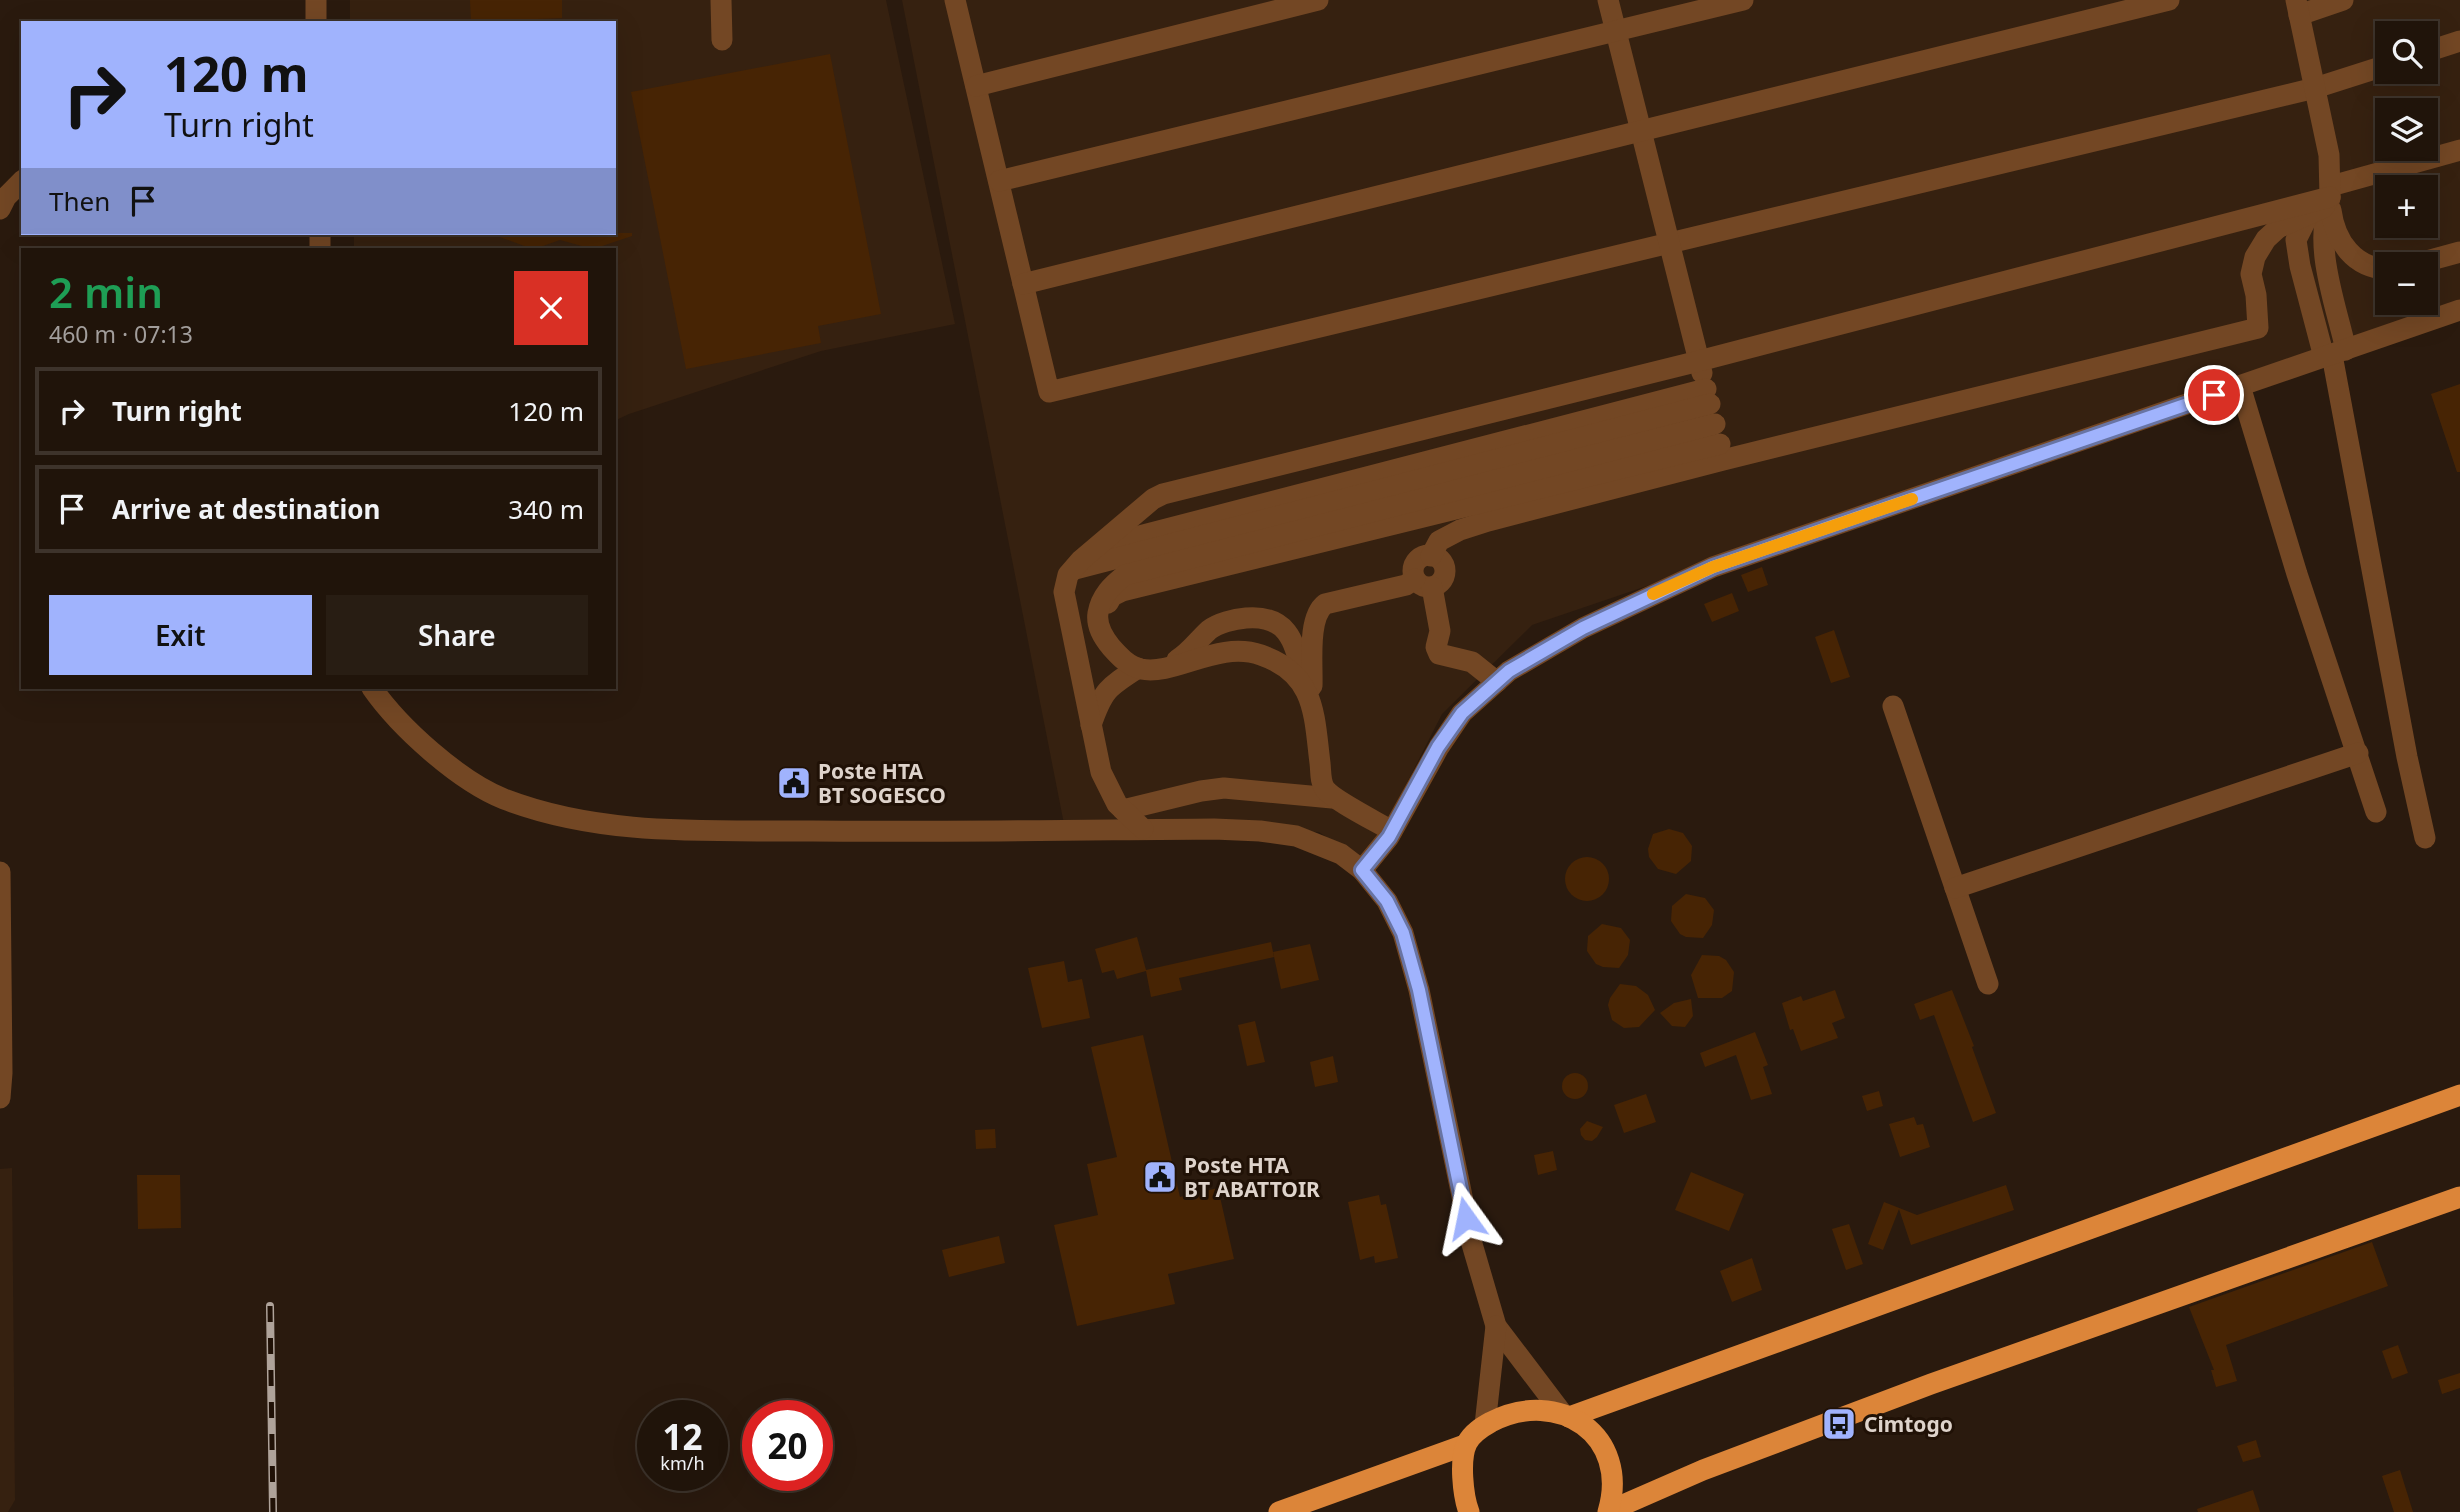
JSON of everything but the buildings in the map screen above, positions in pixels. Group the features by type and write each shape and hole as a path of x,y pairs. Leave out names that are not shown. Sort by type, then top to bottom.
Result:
{"highway":[{"path":"1566,1415 2460,1095"},
{"path":"1609,1512 1703,1470 1931,1384 2460,1197"},
{"path":"1279,1512 1465,1445 1476,1431 1485,1426 1518,1412 1540,1409 1566,1415 1582,1423 1598,1439 1609,1459 1614,1481 1609,1512"},
{"path":"1465,1445 1464,1499 1469,1512"}],"street":[{"path":"316,0 316,21"},
{"path":"720,0 722,40"},
{"path":"955,0 1049,391 2315,88 2375,69"},
{"path":"976,86 1318,0"},
{"path":"1608,0 1711,408"},
{"path":"999,181 1743,0"},
{"path":"1023,285 2169,0"},
{"path":"2343,0 2298,7 2329,155 2331,215 2338,237 2346,248 2356,260 2375,268"},
{"path":"2438,48 2460,41"},
{"path":"1311,702 1304,684 1261,654 1219,653 1168,667 1149,670 1138,668 1122,659 1105,640 1099,627 1103,613 1112,596 1122,591 1711,408 2330,192 2460,150"},
{"path":"0,209 6,197 21,182"},
{"path":"1143,829 1117,804 1101,772 1064,592 1065,582 1072,570 1119,527 1711,408 2258,328 2256,295 2250,274 2255,257 2266,239 2278,228 2323,208 2330,192"},
{"path":"2330,192 2324,215 2323,250 2334,354 2424,838"},
{"path":"2308,216 2296,240 2300,266 2334,354"},
{"path":"2259,250 2275,240 2296,240"},
{"path":"2438,258 2460,252"},
{"path":"1362,870 1392,831 1438,747 1462,713 1509,671 1583,628 1713,567 2460,310"},
{"path":"2241,386 2297,574 2376,812"},
{"path":"1095,548 1711,408"},
{"path":"1311,702 1313,631 1319,608 1325,604 1406,585 1441,581 1445,571 1441,561 1431,556 1440,541 1711,408"},
{"path":"1072,570 1711,408"},
{"path":"1423,583 1440,631 1436,647 1438,654 1472,662 1497,682"},
{"path":"1168,667 1190,652 1210,629 1226,622 1260,618 1276,621 1287,631 1294,645 1315,715 1322,786 1332,798 1392,831"},
{"path":"1091,724 1098,703 1110,684 1138,668"},
{"path":"373,689 396,718 474,785 503,798 575,821 605,826 669,830 1260,831 1296,836 1341,855 1362,870 1387,901 1403,933 1416,978 1472,1244 1496,1326 1566,1415"},
{"path":"1894,706 1988,984"},
{"path":"1955,888 2358,753"},
{"path":"1123,810 1224,788 1332,798"},
{"path":"0,872 0,1098"},
{"path":"1485,1426 1496,1326"}],"shaded area":[{"path":"350,0 886,0 955,324 821,351 616,420 616,248 354,248 354,235 616,235 616,21 350,21"},
{"path":"902,0 2460,0 2460,310 1532,625 1442,714 1390,816 1360,861 1319,832 1064,824"},
{"path":"12,1168 15,1500 8,1512 0,1512 0,1169"}],"railway":[{"path":"270,1306 273,1512"}],"slow traffic":[{"path":"1653,594 1713,567 1912,499"}],"place":[{"name":"Poste HTA BT SOGESCO","path":"794,783"},
{"name":"Poste HTA BT ABATTOIR","path":"1160,1177"},
{"name":"Cimtogo","path":"1839,1424"}],"route":[{"path":"1466,1218 1419,990 1403,933 1387,901 1362,870 1389,837 1438,747 1462,713 1509,671 1583,628 1713,567 2214,395"}]}
